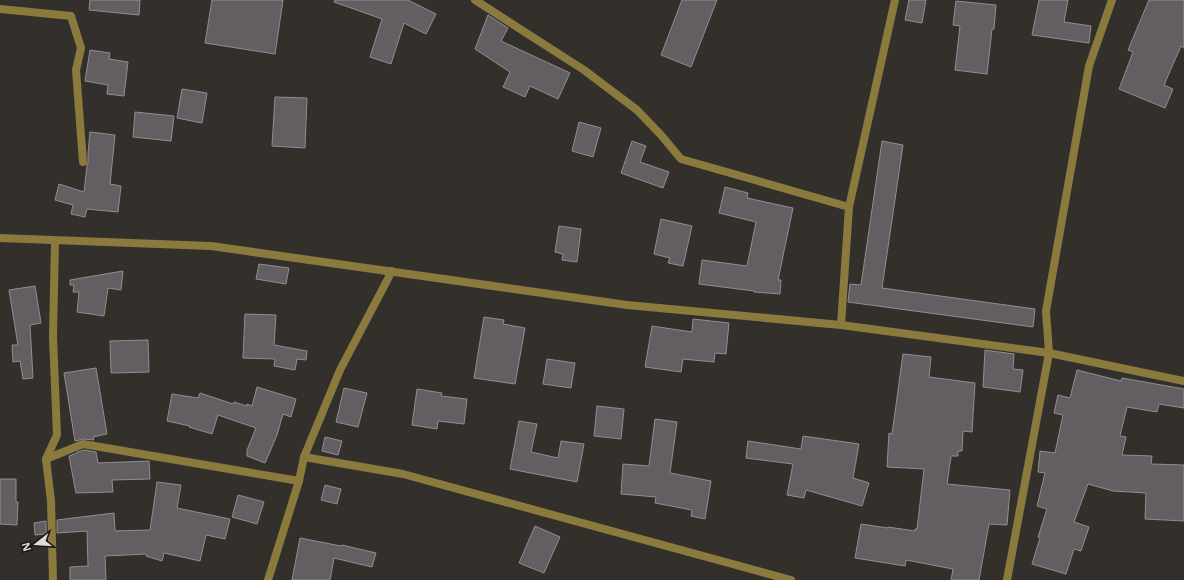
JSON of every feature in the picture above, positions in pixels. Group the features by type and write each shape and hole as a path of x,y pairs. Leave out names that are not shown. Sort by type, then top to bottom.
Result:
{"street":[{"path":"475,0 584,70 637,110 661,134 681,159 849,207"},
{"path":"841,325 849,207 895,0"},
{"path":"1007,580 1049,353 1046,311 1089,66 1112,0"},
{"path":"0,9 71,16 81,48 76,70 83,162"},
{"path":"0,238 211,246 627,305 841,325 1049,353 1184,381"},
{"path":"53,580 51,502 46,459 57,435 53,337 55,241"},
{"path":"268,580 299,481 304,457 340,370 392,271"},
{"path":"46,459 83,444 299,481"},
{"path":"304,457 403,474 791,580"}],"building":[{"path":"90,0 140,0 139,15 89,10"},
{"path":"212,0 283,0 275,54 205,43"},
{"path":"335,0 408,0 436,14 426,34 404,23 391,64 370,57 382,19 334,2"},
{"path":"682,0 717,0 691,67 661,55"},
{"path":"909,0 926,0 922,23 905,20"},
{"path":"1039,0 1068,0 1064,22 1091,26 1089,43 1032,35"},
{"path":"1149,0 1184,0 1184,48 1181,46 1164,85 1173,89 1165,108 1119,89 1133,52 1128,50"},
{"path":"956,1 996,5 987,74 955,70 960,26 953,25"},
{"path":"488,15 508,28 501,41 570,73 558,99 530,86 525,97 503,87 510,72 475,49"},
{"path":"90,50 110,53 109,59 128,62 124,96 107,94 108,85 85,81"},
{"path":"182,89 207,93 202,123 177,118"},
{"path":"275,97 307,98 305,148 272,146"},
{"path":"135,112 174,116 171,141 133,137"},
{"path":"579,122 601,128 593,157 572,151"},
{"path":"90,132 115,135 110,184 121,186 118,212 87,209 85,217 71,214 73,205 55,200 59,184 84,192"},
{"path":"632,141 646,146 640,162 669,172 663,188 621,173"},
{"path":"882,141 903,145 882,288 1035,309 1033,327 848,302 850,284 861,285"},
{"path":"725,187 748,193 747,198 793,208 778,280 781,280 780,294 754,292 699,284 702,260 747,266 756,222 719,213"},
{"path":"661,219 692,226 683,266 668,263 670,258 654,254"},
{"path":"559,226 581,229 577,262 562,260 563,254 555,252"},
{"path":"259,264 289,268 286,284 256,279"},
{"path":"123,271 121,290 108,288 104,316 77,312 79,292 73,292 74,285 70,285 70,280"},
{"path":"35,286 41,323 30,325 33,378 23,379 20,361 13,362 12,345 18,345 9,290"},
{"path":"245,314 276,315 274,345 307,351 306,360 297,359 295,370 274,366 275,359 243,358"},
{"path":"484,317 504,320 503,324 525,328 515,384 474,378"},
{"path":"693,319 729,323 726,354 715,353 714,362 683,359 681,372 645,367 652,326 692,332"},
{"path":"148,340 149,372 111,373 110,341"},
{"path":"985,350 1014,354 1013,369 1023,370 1020,392 983,387"},
{"path":"903,354 931,357 929,377 975,383 972,432 963,431 962,451 958,451 958,456 951,456 947,484 1010,490 1007,525 989,524 979,580 951,580 953,569 906,560 905,566 855,558 861,524 915,531 915,529 917,529 924,469 887,467 889,433 892,434"},
{"path":"547,359 575,363 571,388 543,384"},
{"path":"96,368 107,434 93,437 94,440 84,439 75,441 64,373"},
{"path":"1077,370 1121,381 1122,378 1184,389 1184,408 1159,404 1157,412 1127,407 1120,436 1126,437 1122,455 1152,456 1151,464 1184,465 1184,521 1145,519 1146,493 1113,491 1088,484 1074,522 1089,527 1081,551 1074,549 1066,574 1032,564 1040,538 1038,537 1047,509 1037,506 1045,473 1038,472 1040,451 1055,453 1063,415 1054,413 1058,395 1070,398"},
{"path":"257,387 296,399 291,417 283,414 277,435 265,463 247,456 247,450 256,428 218,415 212,434 189,427 190,426 167,421 172,394 198,398 200,393 233,404 234,402 252,406"},
{"path":"344,388 367,393 358,427 336,422"},
{"path":"417,389 442,393 441,396 467,399 464,424 438,421 437,429 412,425"},
{"path":"597,406 624,409 621,439 594,436"},
{"path":"655,419 677,422 670,473 711,481 705,519 691,516 692,510 655,503 656,497 621,494 623,464 649,466"},
{"path":"519,421 537,424 531,452 558,458 561,441 584,444 577,482 510,469"},
{"path":"803,436 859,444 853,478 869,483 862,506 806,490 804,498 787,495 793,464 746,458 748,441 801,449"},
{"path":"325,437 342,441 338,455 322,451"},
{"path":"84,450 96,452 98,463 149,461 150,479 112,480 113,492 76,493 69,456"},
{"path":"0,479 16,479 16,502 18,502 17,525 0,524"},
{"path":"157,482 181,485 177,508 230,519 225,539 206,535 200,561 164,553 162,561 146,556 147,554 105,556 106,580 70,580 70,567 88,566 87,531 57,533 57,520 114,513 115,531 150,530"},
{"path":"325,485 341,489 337,504 321,500"},
{"path":"238,495 264,502 257,524 232,517"},
{"path":"46,521 46,534 35,535 34,523"},
{"path":"535,526 560,537 544,573 519,563"},
{"path":"300,538 342,545 376,553 372,567 334,558 330,580 292,580"}]}
